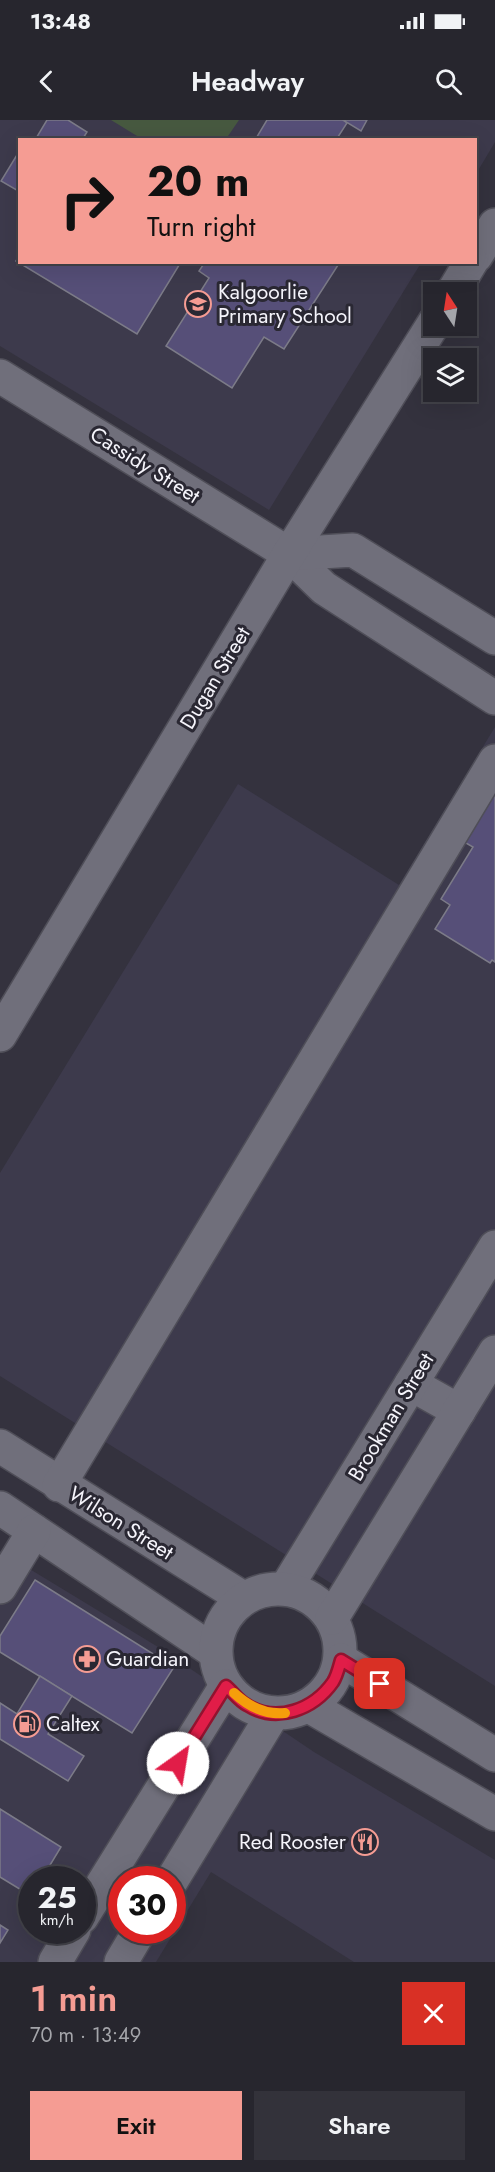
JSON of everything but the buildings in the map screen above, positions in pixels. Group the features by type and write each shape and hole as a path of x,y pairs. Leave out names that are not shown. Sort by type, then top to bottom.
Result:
{"street":[{"path":"477,254 495,225"},
{"path":"459,282 470,264"},
{"name":"Dugan Street","path":"0,1035 289,554 426,336"},
{"name":"Cassidy Street","path":"0,376 289,554 324,588 495,698"},
{"path":"289,554 353,550 495,638"},
{"path":"59,1485 495,761"},
{"name":"Brookman Street","path":"286,1588 495,1247"},
{"path":"332,1618 495,1352"},
{"path":"411,1384 459,1411"},
{"name":"Wilson Street","path":"0,1446 243,1598"},
{"path":"0,1508 215,1652"},
{"path":"0,1587 34,1531"},
{"path":"286,1588 313,1598 332,1618 341,1639 341,1660 334,1681 309,1706 291,1712 273,1714 247,1706 226,1686 218,1669 215,1652 218,1633 226,1615 243,1598 266,1589 286,1588"},
{"path":"341,1660 495,1755"},
{"path":"96,1895 226,1686"},
{"path":"309,1706 495,1814"},
{"path":"181,1866 273,1714"},
{"path":"55,1962 66,1944"},
{"path":"121,1962 132,1944"}],"shaded area":[{"name":"Kalgoorlie Primary School","path":"0,120 495,120 495,142 477,172 477,138 18,138 18,264 420,264 269,510 0,346"},
{"path":"495,727 495,1686 0,1376 0,1173 238,784 399,885"},
{"path":"0,1551 158,1647 314,1752 495,1860 495,1962 354,1962 211,1872 186,1913 186,1866 108,1866 108,1944 167,1944 156,1962 0,1962"}],"green space":[{"path":"111,120 239,120 227,138 140,138"}],"slow traffic":[{"path":"234,1693 247,1706 273,1714 285,1713"}],"place":[{"name":"Kalgoorlie Primary School","path":"198,304"},
{"name":"Guardian","path":"87,1659"},
{"name":"Caltex","path":"27,1724"},
{"name":"Red Rooster","path":"365,1842"}],"route":[{"path":"178,1763 226,1686 247,1706 273,1714 291,1712 309,1706 334,1681 341,1660 380,1684"}]}
